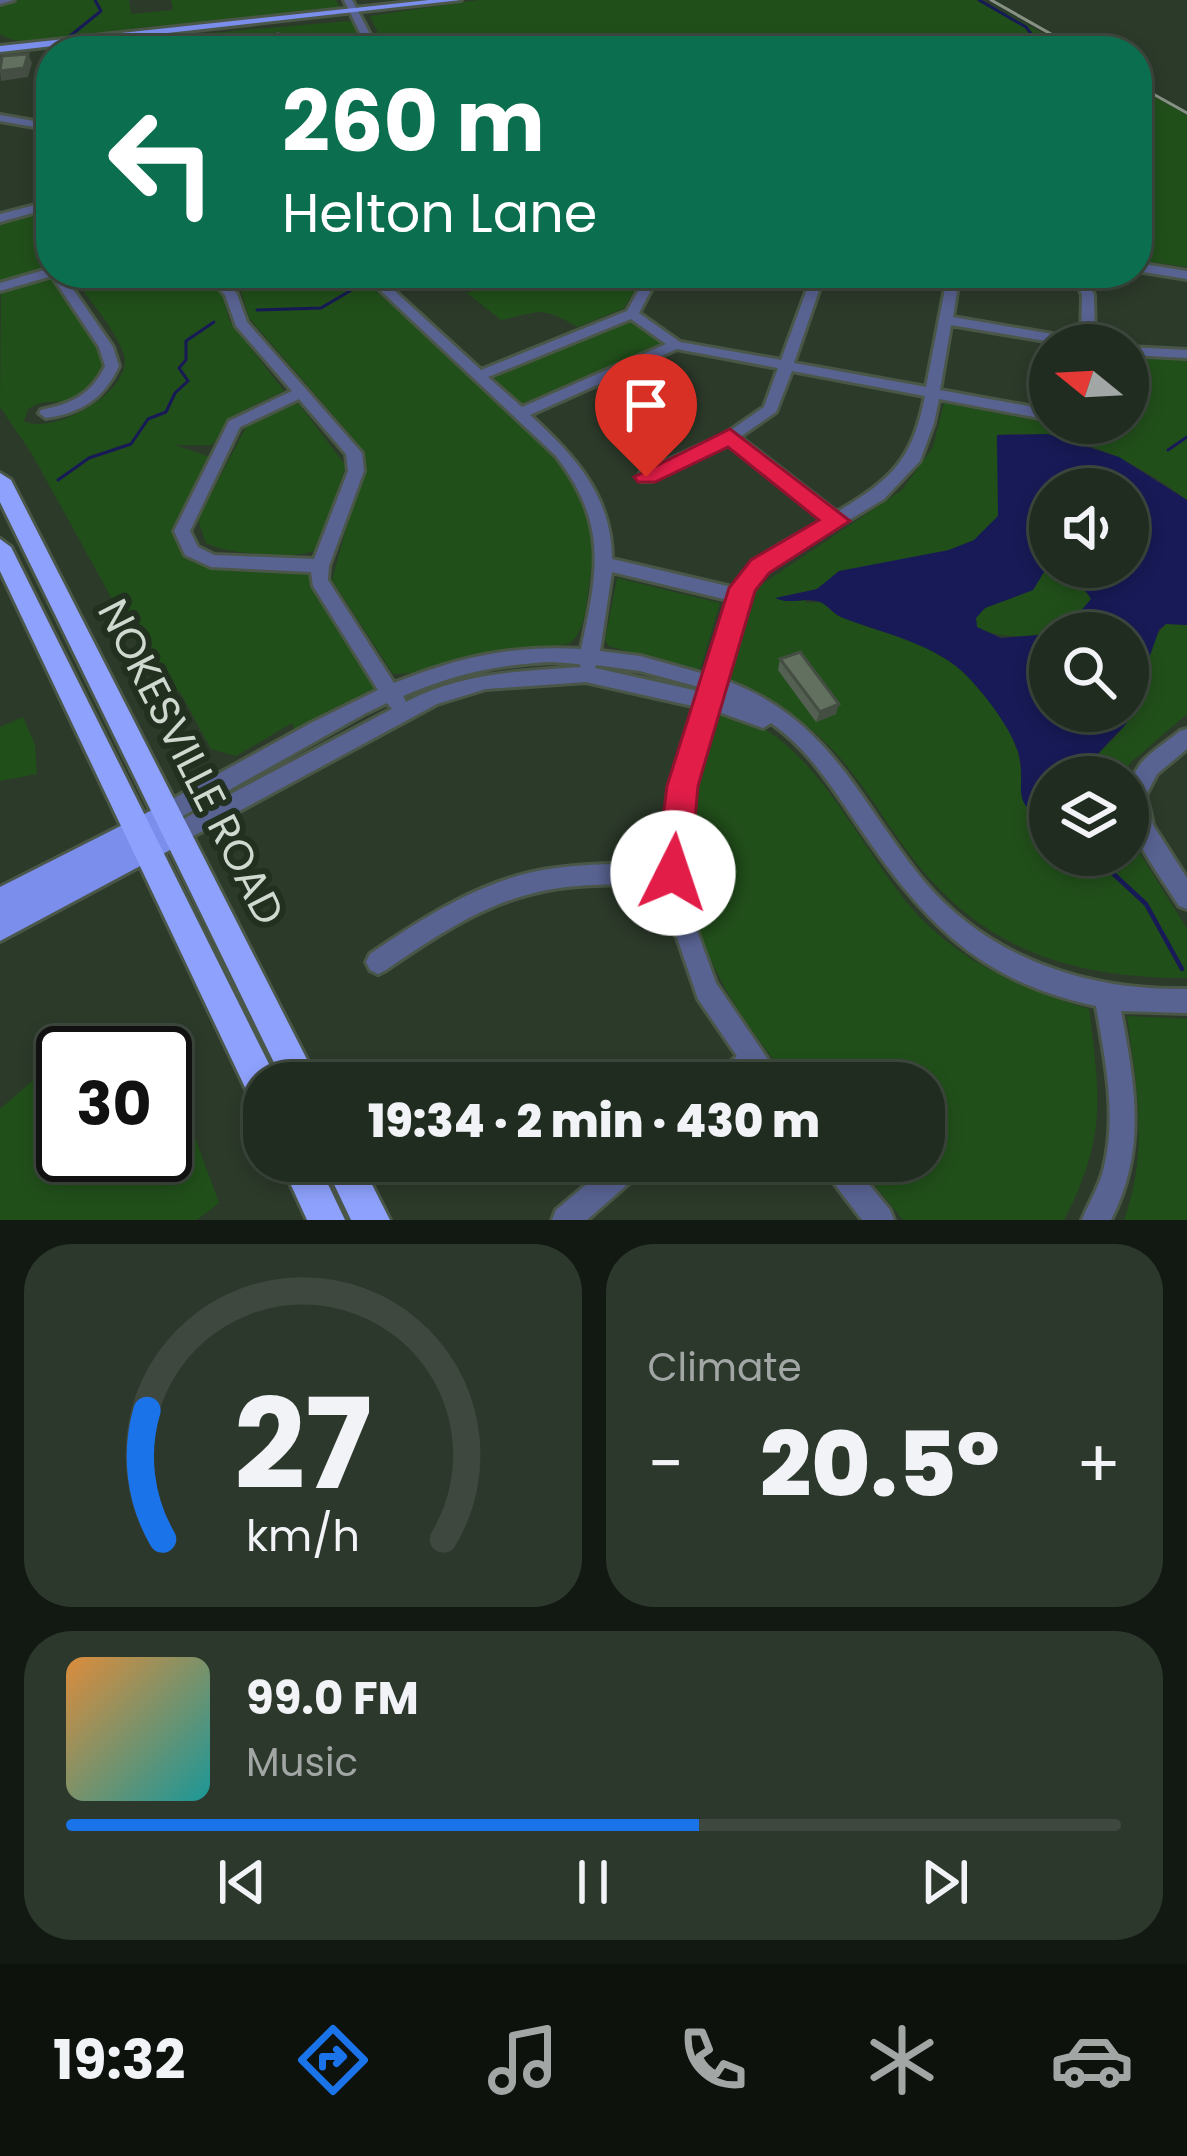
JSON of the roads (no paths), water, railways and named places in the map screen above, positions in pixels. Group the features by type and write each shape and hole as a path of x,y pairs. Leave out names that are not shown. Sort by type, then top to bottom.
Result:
{"highway":[{"name":"NOKESVILLE ROAD","path":"0,480 157,832 252,1062"},
{"name":"NOKESVILLE ROAD","path":"0,547 290,1062"},
{"path":"308,1182 326,1220"},
{"path":"352,1182 371,1220"}],"main road":[{"path":"132,36 456,0"},
{"path":"0,49 36,45"},
{"path":"0,901 157,832"},
{"path":"0,928 157,832"}],"street":[{"path":"0,2 10,0"},
{"path":"349,0 367,36"},
{"path":"0,118 36,125"},
{"path":"0,215 36,205"},
{"path":"1152,269 1187,275"},
{"path":"0,287 36,278"},
{"path":"46,413 65,411 92,397 112,366 106,347 65,288"},
{"path":"226,288 241,323 349,446 357,465 320,566 325,596 404,712"},
{"path":"384,288 587,485 605,534 605,564 588,664"},
{"path":"478,376 632,314 646,288"},
{"path":"646,477 730,436 771,409 814,288"},
{"path":"750,1062 702,977 681,916 673,873 678,806 740,596 760,567 878,495 912,460 922,442 951,288"},
{"path":"1085,288 1089,324"},
{"path":"632,314 676,345 1029,411"},
{"path":"946,320 1029,334"},
{"path":"519,414 676,345"},
{"path":"1149,352 1187,354"},
{"path":"301,392 234,424 182,531 191,551 211,561 320,566"},
{"path":"730,436 837,521"},
{"path":"605,564 740,596"},
{"path":"157,832 391,693 478,661 544,653 711,693 768,723 830,770 925,899 966,938 1029,971 1106,995 1187,1001"},
{"path":"157,832 444,692 588,664"},
{"path":"1187,737 1143,777 1135,801 1143,828 1187,898"},
{"path":"378,962 451,915 511,889 566,878 673,873"},
{"path":"1096,1220 1115,1183 1125,1134 1106,995"},
{"path":"566,1220 610,1182"},
{"path":"850,1182 880,1220"}],"waterway":[{"path":"70,36 101,11 95,0"},
{"path":"979,0 1026,27 1033,36"},
{"path":"257,310 321,308 355,288"},
{"path":"58,480 89,458 131,444 148,419 166,412 175,393 188,381 179,368 186,360 186,341 214,322"},
{"path":"1168,450 1187,437"},
{"path":"1116,876 1146,904 1182,969"}],"railway":[{"path":"991,0 1055,36"},
{"path":"1152,93 1187,113"}]}
